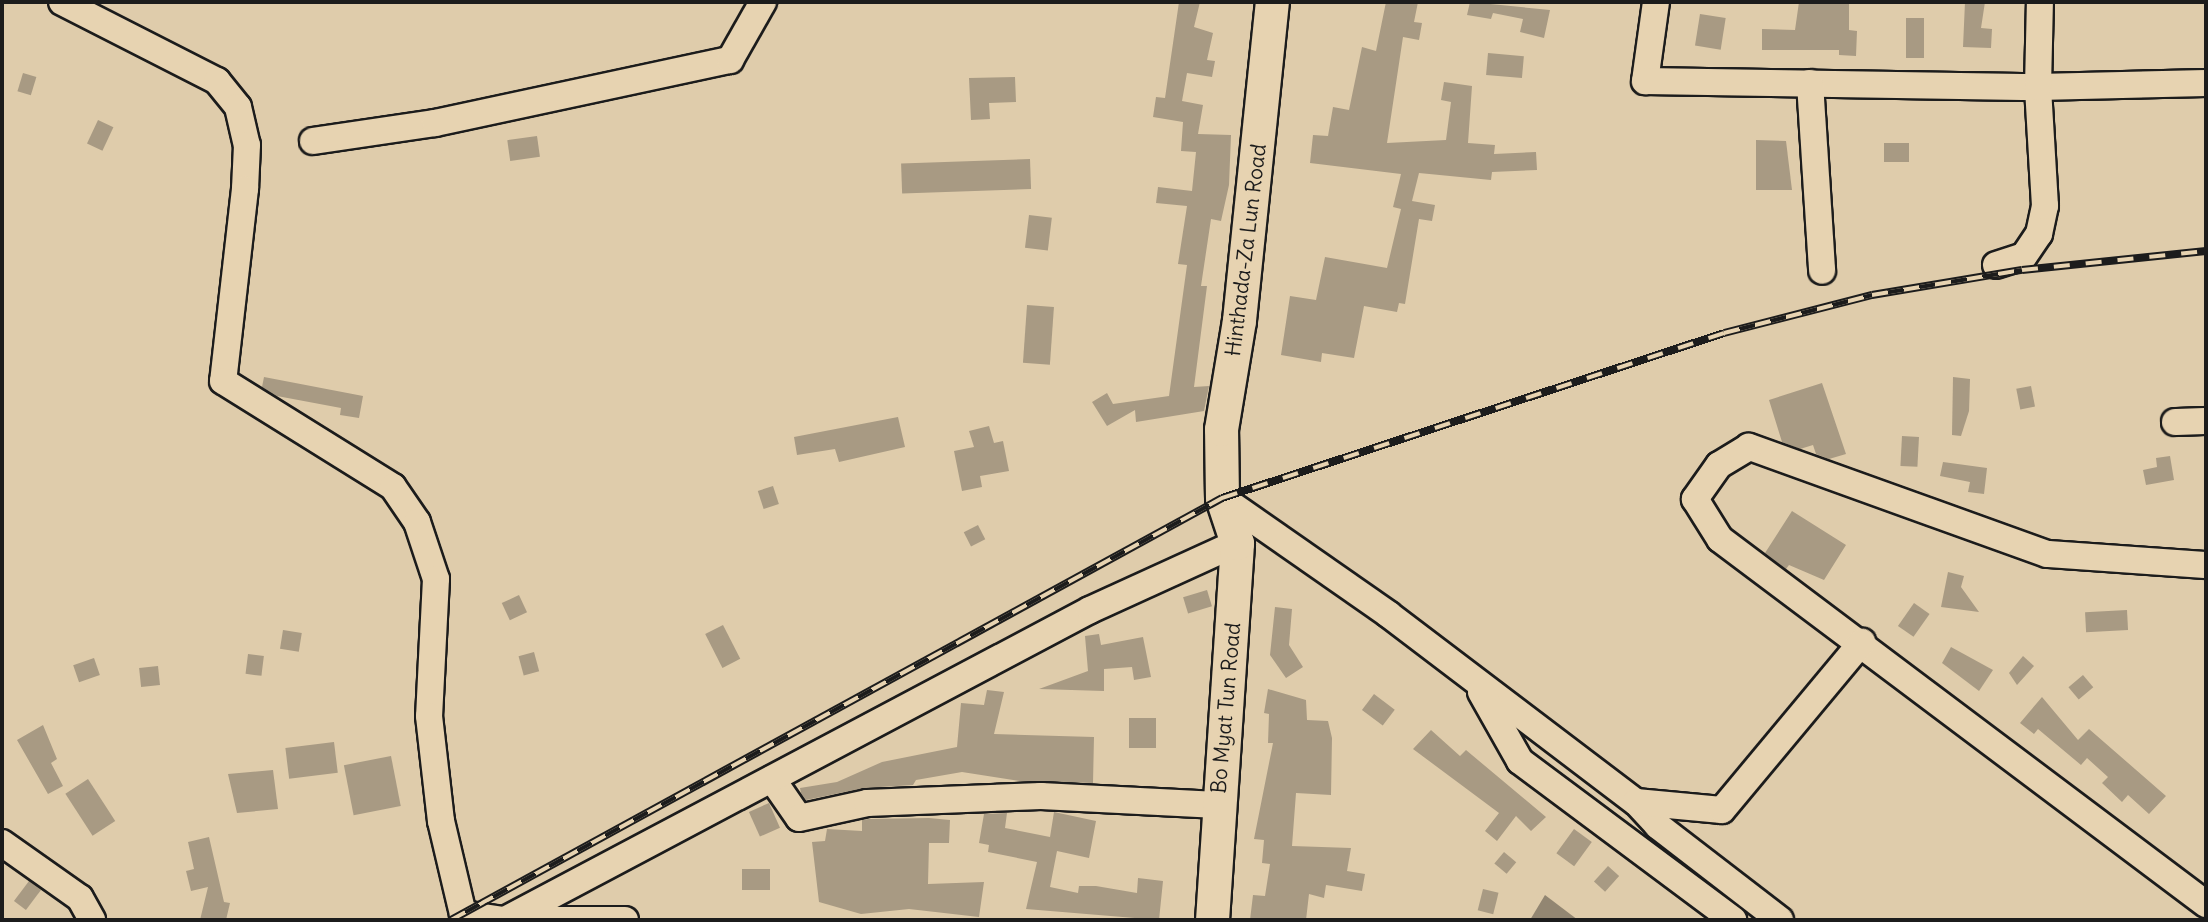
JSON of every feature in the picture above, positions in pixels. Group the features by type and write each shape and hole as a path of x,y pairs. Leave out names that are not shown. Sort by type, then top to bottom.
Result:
{"main road":[{"name":"Hinthada-Za Lun Road","path":"1222,498 1221,429 1239,320 1272,2"},
{"name":"Bo Myat Tun Road","path":"1212,920 1237,542 1222,498"}],"street":[{"path":"62,2 218,81 238,107 247,145 245,189 223,381 393,487 417,522 436,579 429,716 440,821 463,914 506,920 625,920"},
{"path":"313,142 435,123 730,60 763,2"},
{"path":"1656,2 1645,81 2038,87 2206,83"},
{"path":"1996,265 2024,256 2039,234 2045,206 2038,87 2040,2"},
{"path":"1810,83 1822,271"},
{"path":"2175,422 2206,421"},
{"path":"2206,565 2047,554 1749,447 1719,464 1695,499 1720,539 1862,642 2206,904"},
{"path":"1222,498 1636,802 1658,826 1780,920"},
{"path":"506,920 1090,610 1237,542"},
{"path":"1636,802 1722,810 1862,642"},
{"path":"1475,683 1520,761 1733,920"},
{"path":"772,779 799,818 867,803 1041,796 1218,806"},
{"path":"2,843 80,898 92,920"}],"shaded area":[{"path":"1545,895 1578,920 1530,920"}],"building":[{"path":"1179,2 1200,2 1194,27 1213,33 1207,60 1215,61 1212,77 1187,73 1182,101 1203,105 1198,134 1231,135 1229,185 1221,221 1211,219 1201,286 1207,286 1194,387 1209,386 1204,411 1136,422 1135,410 1107,426 1092,402 1107,393 1113,404 1169,396 1187,265 1178,264 1187,206 1156,203 1158,187 1192,191 1196,152 1181,151 1183,122 1153,117 1156,97 1165,98"},
{"path":"1386,2 1418,2 1414,22 1422,23 1419,40 1403,37 1387,143 1446,140 1451,102 1441,100 1444,82 1472,86 1468,143 1495,145 1494,154 1536,152 1537,170 1492,172 1491,180 1419,173 1412,201 1435,205 1432,221 1419,219 1405,304 1399,303 1397,312 1364,306 1354,358 1322,353 1321,362 1281,355 1290,296 1316,300 1325,257 1387,268 1401,209 1393,207 1401,174 1310,163 1313,135 1328,136 1333,107 1349,110 1362,47 1376,51"},
{"path":"1470,2 1550,10 1544,38 1520,32 1523,19 1493,13 1491,19 1467,15"},
{"path":"1799,2 1849,2 1849,30 1857,31 1856,56 1839,55 1839,50 1762,50 1762,29 1795,30"},
{"path":"1965,2 1985,2 1981,28 1992,29 1991,48 1963,47"},
{"path":"1700,14 1726,18 1721,50 1695,46"},
{"path":"1906,18 1924,18 1924,58 1906,58"},
{"path":"1488,53 1524,56 1522,78 1486,75"},
{"path":"23,73 36,77 31,95 17,91"},
{"path":"1015,77 1016,102 989,103 990,119 971,120 969,78"},
{"path":"98,120 113,127 102,151 87,144"},
{"path":"537,136 540,157 510,161 507,140"},
{"path":"1756,140 1786,141 1792,190 1756,190"},
{"path":"1884,143 1909,143 1909,162 1884,162"},
{"path":"1030,159 1031,189 902,193 901,164"},
{"path":"1029,215 1052,218 1048,251 1025,248"},
{"path":"1027,305 1054,307 1050,365 1023,363"},
{"path":"264,377 363,396 359,418 340,415 341,408 277,396 262,387"},
{"path":"1953,377 1970,379 1969,411 1961,436 1952,435"},
{"path":"1822,383 1846,454 1829,459 1816,454 1813,445 1800,449 1782,442 1769,400"},
{"path":"2031,386 2035,407 2020,409 2016,389"},
{"path":"898,417 905,447 839,462 835,449 797,455 794,437"},
{"path":"989,426 994,443 1003,441 1009,471 980,476 982,487 962,491 954,451 974,447 969,431"},
{"path":"1902,436 1919,437 1917,467 1900,466"},
{"path":"2170,456 2174,480 2146,485 2143,470 2157,467 2156,458"},
{"path":"1943,462 1987,468 1984,494 1968,492 1970,482 1940,476"},
{"path":"773,486 779,504 764,509 758,491"},
{"path":"1792,511 1846,545 1824,580 1789,565 1786,569 1765,553"},
{"path":"978,525 985,539 971,547 964,532"},
{"path":"1948,572 1964,576 1961,587 1979,612 1941,607"},
{"path":"1207,590 1212,606 1188,614 1183,597"},
{"path":"519,595 527,612 510,620 502,603"},
{"path":"1914,603 1930,614 1914,637 1898,626"},
{"path":"1275,607 1292,609 1289,645 1303,667 1286,678 1270,655"},
{"path":"2127,610 2128,630 2086,632 2085,612"},
{"path":"723,625 740,659 722,668 705,634"},
{"path":"283,630 302,633 299,652 280,649"},
{"path":"1099,634 1101,645 1143,637 1151,677 1134,680 1132,667 1104,669 1104,691 1039,689 1088,671 1085,636"},
{"path":"1951,647 1993,670 1979,691 1942,663"},
{"path":"534,652 539,671 524,675 519,656"},
{"path":"248,654 264,656 261,676 246,674"},
{"path":"2023,656 2034,666 2017,685 2009,673"},
{"path":"94,658 100,675 79,682 73,665"},
{"path":"158,666 160,685 141,687 139,668"},
{"path":"2083,675 2093,687 2079,699 2068,687"},
{"path":"1268,689 1306,700 1307,720 1328,721 1332,738 1331,795 1296,793 1292,846 1351,848 1347,871 1365,874 1362,891 1326,885 1324,898 1309,894 1306,920 1250,920 1253,895 1265,896 1270,864 1262,863 1264,840 1254,839 1273,743 1268,743 1269,714 1264,713"},
{"path":"987,690 1004,692 994,734 1094,737 1093,783 1020,781 962,772 916,780 913,785 864,788 806,800 801,793 800,788 837,782 882,762 957,747 961,703 984,705"},
{"path":"1374,694 1395,710 1383,726 1362,710"},
{"path":"2042,697 2078,740 2089,729 2166,796 2149,814 2128,795 2122,802 2102,783 2108,777 2087,758 2081,765 2038,729 2034,734 2020,723"},
{"path":"1129,718 1156,718 1156,748 1129,748"},
{"path":"43,725 57,759 51,763 63,786 48,794 17,740"},
{"path":"1431,730 1460,756 1466,750 1546,817 1531,831 1516,816 1497,841 1485,831 1499,813 1413,749"},
{"path":"334,742 338,773 289,779 285,748"},
{"path":"391,756 401,806 354,815 344,765"},
{"path":"273,770 278,809 237,813 228,774"},
{"path":"88,779 115,821 93,836 65,794"},
{"path":"769,803 780,828 760,837 749,812"},
{"path":"1054,812 1096,821 1089,858 1057,851 1050,887 1078,893 1079,886 1096,886 1137,893 1138,878 1163,881 1159,920 1026,909 1037,862 988,852 989,845 979,843 984,814 1007,813 1005,828 1050,837"},
{"path":"862,820 950,820 949,843 929,843 928,884 984,882 979,917 909,909 861,914 819,902 812,842 825,841 827,829 862,831"},
{"path":"1574,829 1592,842 1574,866 1556,853"},
{"path":"209,837 224,902 230,903 226,920 200,920 208,887 191,891 186,871 194,869 188,842"},
{"path":"1504,852 1516,862 1507,874 1494,863"},
{"path":"1608,866 1619,876 1605,892 1594,882"},
{"path":"742,869 770,869 770,890 742,890"},
{"path":"29,881 41,890 26,910 14,901"},
{"path":"1483,889 1499,893 1493,914 1478,910"}],"railway":[{"path":"451,920 1222,498 1724,333 1872,295 2022,270 2206,251"}]}
